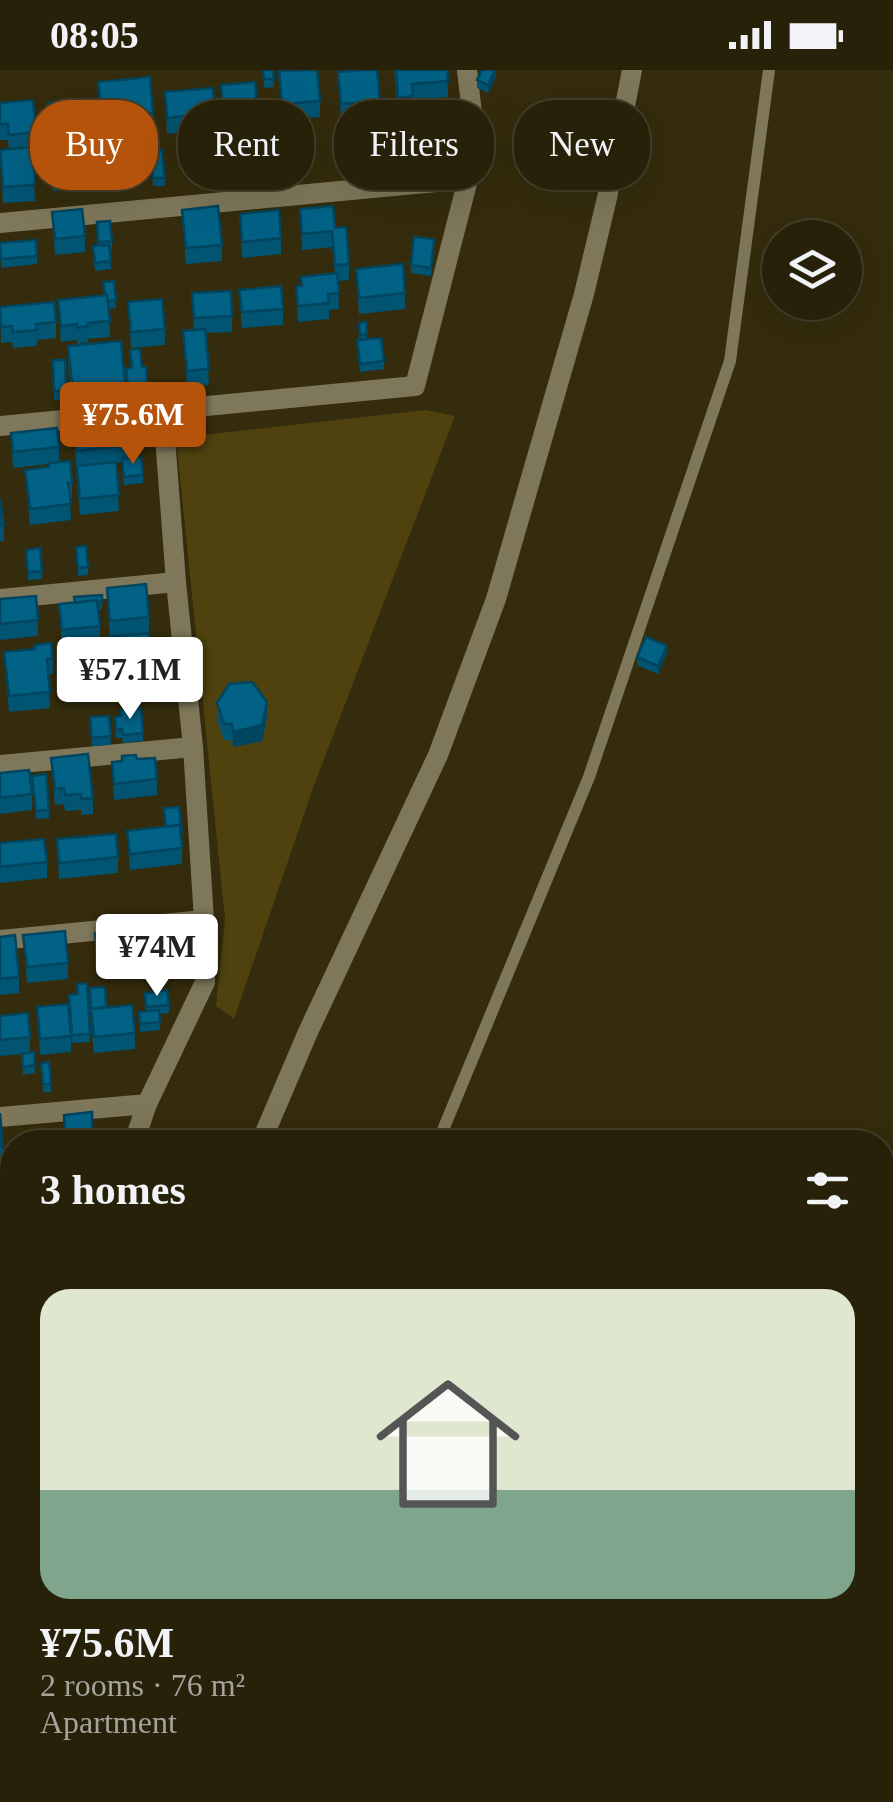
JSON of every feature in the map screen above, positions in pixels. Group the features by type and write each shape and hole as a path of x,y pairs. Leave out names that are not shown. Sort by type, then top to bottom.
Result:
{"street":[{"path":"467,70 470,100"},
{"path":"266,1130 438,754 496,598 584,294 608,198 632,70"},
{"path":"0,223 351,190"},
{"path":"0,426 415,386 465,190"},
{"path":"138,1130 146,1104 206,982 193,747 163,411"},
{"path":"0,599 176,582"},
{"path":"0,765 193,747"},
{"path":"0,940 204,920"},
{"path":"0,1117 146,1104"}],"lane":[{"path":"443,1130 589,777 730,362 770,70"}],"shaded area":[{"path":"426,410 455,416 313,788 234,1019 216,1006 225,919 176,438"}],"building":[{"path":"263,70 273,70 274,79 264,79"},
{"path":"317,70 320,101 282,100 279,71"},
{"path":"377,70 380,100 341,100 338,72"},
{"path":"396,70 447,70 448,81 412,84 413,96 398,98"},
{"path":"482,70 495,70 488,85 477,80"},
{"path":"150,77 152,100 100,100 98,82"},
{"path":"255,82 256,100 222,100 221,85"},
{"path":"213,88 214,100 178,100 178,117 167,118 165,92"},
{"path":"30,100 30,133 9,135 8,124 0,124 0,103"},
{"path":"30,147 30,185 3,187 0,150"},
{"path":"158,150 162,150 165,178 158,178"},
{"path":"218,206 222,245 186,248 182,210"},
{"path":"333,206 335,228 346,227 349,264 335,265 332,231 302,234 300,209"},
{"path":"82,209 85,236 55,239 52,212"},
{"path":"279,210 281,238 242,242 240,214"},
{"path":"110,221 112,241 98,242 97,222"},
{"path":"414,237 434,239 431,268 411,265"},
{"path":"36,240 37,256 1,259 0,243"},
{"path":"109,245 111,261 95,263 93,246"},
{"path":"403,264 405,293 359,298 356,269"},
{"path":"337,273 339,293 328,294 329,303 298,306 296,286 302,286 301,277"},
{"path":"114,281 116,300 108,301 103,282"},
{"path":"281,286 283,309 242,312 239,290"},
{"path":"231,291 232,316 194,318 192,293"},
{"path":"107,295 110,321 77,328 77,324 61,326 58,300"},
{"path":"162,299 165,329 131,332 128,302"},
{"path":"54,302 56,322 36,324 37,330 13,332 12,326 1,327 0,307"},
{"path":"366,322 367,334 360,335 359,323"},
{"path":"205,329 209,369 187,371 183,331"},
{"path":"381,338 384,361 360,364 357,340"},
{"path":"121,341 125,385 73,391 68,346"},
{"path":"140,349 147,384 128,385 126,369 132,368 130,350"},
{"path":"53,360 65,360 66,391 54,391"},
{"path":"133,423 135,444 77,451 74,429"},
{"path":"57,428 59,447 13,452 11,433"},
{"path":"141,457 143,475 124,477 122,459"},
{"path":"70,461 71,504 30,509 25,470"},
{"path":"116,462 119,495 80,499 77,466"},
{"path":"86,546 88,567 78,568 76,547"},
{"path":"40,548 42,571 28,572 26,550"},
{"path":"146,584 149,617 110,621 107,588"},
{"path":"102,595 98,608 97,600 75,603 74,597"},
{"path":"36,596 38,620 0,624 0,599"},
{"path":"97,600 100,626 62,630 59,604"},
{"path":"149,633 154,681 114,685 109,637"},
{"path":"646,637 667,646 658,666 637,657"},
{"path":"51,643 53,658 47,659 50,692 9,696 4,652"},
{"path":"92,648 96,684 67,687 63,650"},
{"path":"252,682 267,702 262,725 233,732 232,724 224,724 217,703 229,684"},
{"path":"141,708 143,733 123,735 122,729 116,730 115,717 121,716 120,710"},
{"path":"109,716 111,736 92,738 90,717"},
{"path":"88,754 93,798 81,799 81,794 65,795 64,788 55,789 51,758"},
{"path":"136,755 137,759 155,758 157,779 114,784 112,762"},
{"path":"29,770 32,794 0,798 0,773"},
{"path":"46,774 49,810 36,811 32,776"},
{"path":"179,807 182,832 180,825 166,827 164,808"},
{"path":"180,825 182,848 130,854 127,831"},
{"path":"116,834 118,857 59,863 57,839"},
{"path":"44,839 47,862 0,867 0,843"},
{"path":"166,919 167,927 176,926 179,960 146,964 137,923"},
{"path":"135,929 138,956 98,960 95,933"},
{"path":"65,931 68,963 27,967 23,935"},
{"path":"15,935 19,977 0,979 0,937"},
{"path":"87,983 90,1034 72,1035 69,995 78,994 77,984"},
{"path":"105,987 106,1007 91,1009 90,988"},
{"path":"167,990 169,1005 146,1007 145,993"},
{"path":"68,1004 71,1036 40,1039 37,1007"},
{"path":"132,1005 135,1033 94,1037 91,1009"},
{"path":"159,1010 160,1022 140,1024 139,1012"},
{"path":"28,1013 30,1037 0,1040 0,1016"},
{"path":"34,1052 35,1065 23,1067 22,1054"},
{"path":"49,1062 51,1084 43,1084 41,1063"},
{"path":"92,1112 93,1130 65,1130 64,1115"}]}
